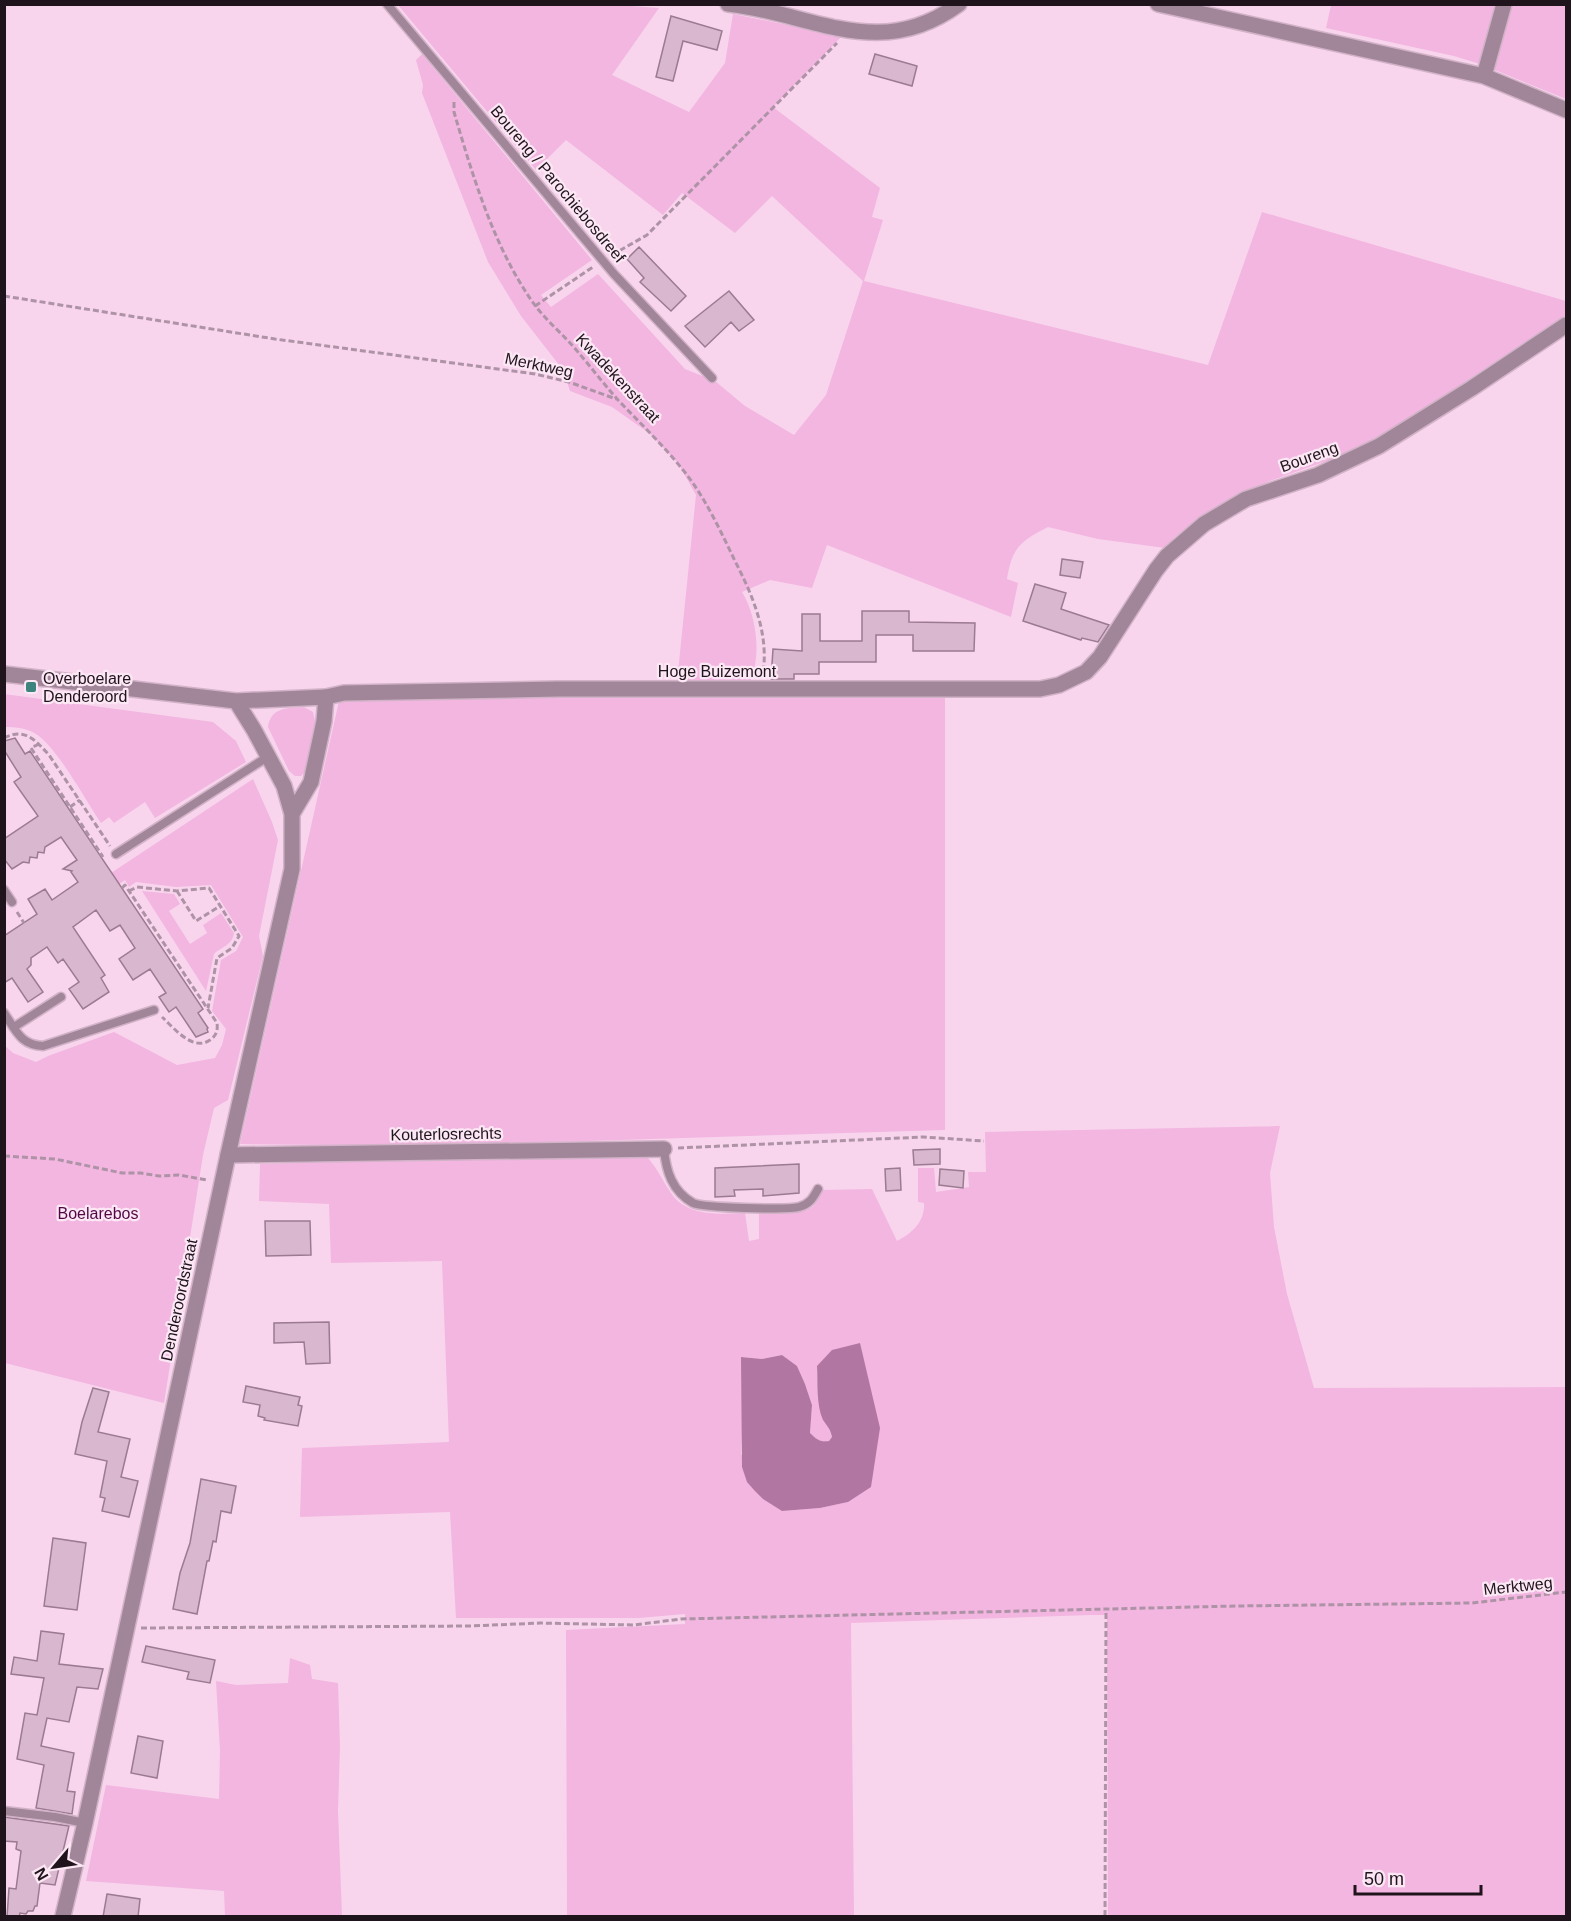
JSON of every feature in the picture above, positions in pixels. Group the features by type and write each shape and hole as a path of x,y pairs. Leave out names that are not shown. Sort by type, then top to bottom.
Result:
{"street":[{"path":"728,4 849,31 878,33 906,31 947,13 959,4"},
{"path":"1158,4 1484,76 1566,110"},
{"path":"1484,76 1504,4"},
{"name":"Boureng","path":"1100,657 1156,570 1167,556 1204,524 1246,499 1318,475 1379,446 1472,388 1566,325"},
{"name":"Hoge Buizemont","path":"4,674 236,701 326,697 344,693 558,688 1040,689 1073,679 1086,672 1100,657"},
{"path":"292,814 311,782 324,721 326,697"},
{"name":"Denderoordstraat","path":"63,1917 128,1628 228,1155 292,869 292,814 284,786 236,701"},
{"name":"Kouterlosrechts","path":"228,1155 664,1149"}],"lane":[{"name":"Boureng / Parochiebosdreef","path":"387,4 602,261 712,378"},
{"path":"116,854 269,756"},
{"path":"4,890 12,902"},
{"path":"14,1027 61,997"},
{"path":"4,1013 24,1041 31,1046 43,1046 154,1010"},
{"path":"664,1149 668,1173 679,1192 695,1204 714,1207 798,1208 812,1202 818,1189"},
{"path":"4,1811 55,1816 85,1823"}],"path":[{"path":"602,261 647,235 849,31"},
{"name":"Kwadekenstraat","path":"453,82 454,112 476,182 512,270 535,306 685,472 710,511 748,586 760,625 766,654 761,689"},
{"path":"535,306 584,274"},
{"name":"Merktweg","path":"4,296 275,339 535,374 569,382 618,399"},
{"path":"4,738 14,733 21,733 39,744 50,755 116,854"},
{"path":"39,744 32,748 106,861"},
{"path":"70,807 80,801"},
{"path":"122,888 125,885 217,1023 218,1029 212,1039 202,1044 192,1042 154,1010"},
{"path":"129,891 137,887 177,891 209,888 239,936 232,948 217,958 208,1010"},
{"path":"177,891 196,921 220,906"},
{"path":"664,1149 923,1137 984,1141"},
{"path":"4,1156 55,1159 122,1173 179,1175 223,1182"},
{"name":"Merktweg","path":"128,1628 540,1623 633,1625 681,1619 1472,1603 1566,1592"},
{"path":"1105,1917 1106,1609"}],"green space":[{"path":"605,4 659,8 612,75 689,112 725,63 733,14 842,36 773,107 880,188 872,217 883,220 864,281 1208,365 1262,212 1566,301 1566,315 1421,411 1370,441 1332,459 1270,481 1230,499 1205,514 1175,537 1165,548 1098,539 1048,527 1024,541 1012,559 1007,579 1018,583 1011,617 827,545 812,588 770,580 742,592 751,613 756,637 756,662 749,684 677,682 696,495 678,463 649,433 612,407 570,391 563,370 521,316 488,262 422,93 423,85 416,60 422,54 592,260 541,295 551,307 598,274 685,369 715,381 745,406 794,435 826,395 863,281 772,196 735,233 682,193 663,215 566,140 536,170 398,5"},
{"path":"1331,5 1566,5 1566,99 1480,64 1454,56 1326,28"},
{"path":"4,694 213,722 236,741 246,762 155,818 145,802 114,823 109,817 101,823 62,762 44,741 29,730 5,727"},
{"path":"723,694 945,698 945,1130 423,1146 240,1144 339,701"},
{"path":"304,707 313,712 315,721 305,772 301,776 295,776 289,771 268,727 276,712 286,708"},
{"name":"Boelarebos","path":"253,779 278,840 259,936 263,956 228,1100 214,1108 203,1155 164,1403 5,1363 4,1045 13,1053 36,1062 114,1032 177,1065 215,1058 222,1045 226,1029 212,1011 221,960 236,951 243,937 211,885 176,887 136,882 129,887 125,880 119,884 111,873"},
{"path":"142,891 174,894 180,904 169,911 190,944 207,933 203,925 221,913 234,933 229,943 214,954 206,991"},
{"path":"1280,1126 1270,1173 1274,1227 1287,1294 1314,1388 1566,1387 1566,1916 1108,1916 1107,1615 1091,1615 851,1623 854,1916 567,1916 566,1630 685,1624 685,1614 639,1618 456,1618 450,1512 300,1517 302,1448 449,1442 442,1261 331,1263 329,1204 259,1201 260,1164 644,1154 671,1193 686,1206 705,1212 745,1213 749,1241 759,1239 759,1212 786,1213 807,1210 815,1203 821,1190 872,1189 897,1241 917,1226 924,1209 924,1203 918,1202 918,1168 934,1168 936,1192 969,1187 968,1172 986,1172 985,1132","holes":["782,1355 797,1366 812,1405 810,1434 819,1440 829,1441 832,1437 819,1401 817,1366 848,1502 820,1508 782,1511 741,1454 742,1357 762,1359"]},
{"path":"290,1658 310,1665 312,1679 338,1683 340,1747 338,1810 342,1916 225,1916 224,1891 86,1881 106,1785 219,1799 220,1751 216,1681 236,1685 288,1683"}],"shaded area":[{"path":"860,1343 880,1428 871,1487 848,1502 820,1508 782,1511 763,1499 754,1490 747,1482 742,1467 741,1357 762,1359 782,1355 797,1366 812,1405 810,1433 819,1440 829,1441 832,1437 819,1407 817,1366 832,1350"}],"building":[{"path":"671,16 722,31 717,50 683,41 673,81 656,77"},
{"path":"875,54 917,66 912,86 869,74"},
{"path":"639,247 686,296 671,311 640,282 644,278 627,259"},
{"path":"729,291 754,320 739,331 731,322 705,347 685,326"},
{"path":"1062,559 1083,562 1080,578 1060,575"},
{"path":"1035,584 1066,593 1061,609 1109,625 1098,642 1082,638 1081,640 1023,621"},
{"path":"862,611 909,611 909,622 975,623 974,651 913,651 913,635 876,635 876,662 819,662 819,674 794,674 794,679 771,679 773,649 802,651 802,614 820,614 820,641 862,641"},
{"path":"15,738 25,754 30,751 203,1009 198,1013 208,1028 208,1032 196,1037 176,1007 169,1012 159,997 166,993 150,969 133,980 119,959 135,948 120,925 110,931 96,910 73,927 105,975 101,978 109,992 83,1009 69,989 79,982 63,959 58,963 47,947 31,958 31,965 27,969 43,992 28,1002 12,978 4,983 4,936 37,914 28,899 45,889 52,900 78,882 72,871 63,869 77,860 61,837 45,847 44,853 38,852 37,858 30,857 29,863 23,862 12,869 4,859 4,839 38,816 14,782 21,777 4,750 4,741"},
{"path":"940,1149 940,1164 914,1165 913,1150"},
{"path":"799,1164 799,1193 763,1196 763,1189 734,1190 735,1196 715,1197 715,1168"},
{"path":"900,1168 901,1190 886,1191 885,1169"},
{"path":"940,1169 964,1171 963,1188 939,1185"},
{"path":"265,1221 310,1221 311,1255 266,1256"},
{"path":"329,1322 330,1363 306,1364 304,1342 274,1343 274,1323"},
{"path":"246,1386 300,1397 298,1405 302,1406 298,1426 264,1420 265,1418 258,1416 260,1405 243,1402"},
{"path":"93,1388 109,1392 98,1432 130,1439 121,1477 138,1481 129,1517 102,1511 105,1498 100,1497 107,1461 75,1454"},
{"path":"201,1479 236,1486 231,1513 221,1511 216,1542 213,1541 209,1561 207,1561 197,1614 173,1609 180,1573 190,1543"},
{"path":"53,1538 86,1543 77,1610 44,1606"},
{"path":"41,1631 64,1634 59,1664 103,1669 98,1689 77,1687 69,1722 47,1718 41,1746 74,1753 67,1791 75,1792 72,1814 36,1808 44,1765 17,1759 25,1713 37,1715 44,1678 11,1674 14,1657 37,1661"},
{"path":"146,1646 215,1660 210,1683 187,1679 189,1672 142,1662"},
{"path":"138,1736 163,1741 157,1778 131,1773"},
{"path":"4,1817 69,1826 55,1885 40,1883 37,1906 26,1914 20,1913 19,1917 7,1917 9,1888 16,1889 21,1851 16,1849 17,1842 4,1841"},
{"path":"107,1894 140,1899 138,1917 103,1917"}],"place":[{"name":"Overboelare Denderoord","path":"31,687"}]}
